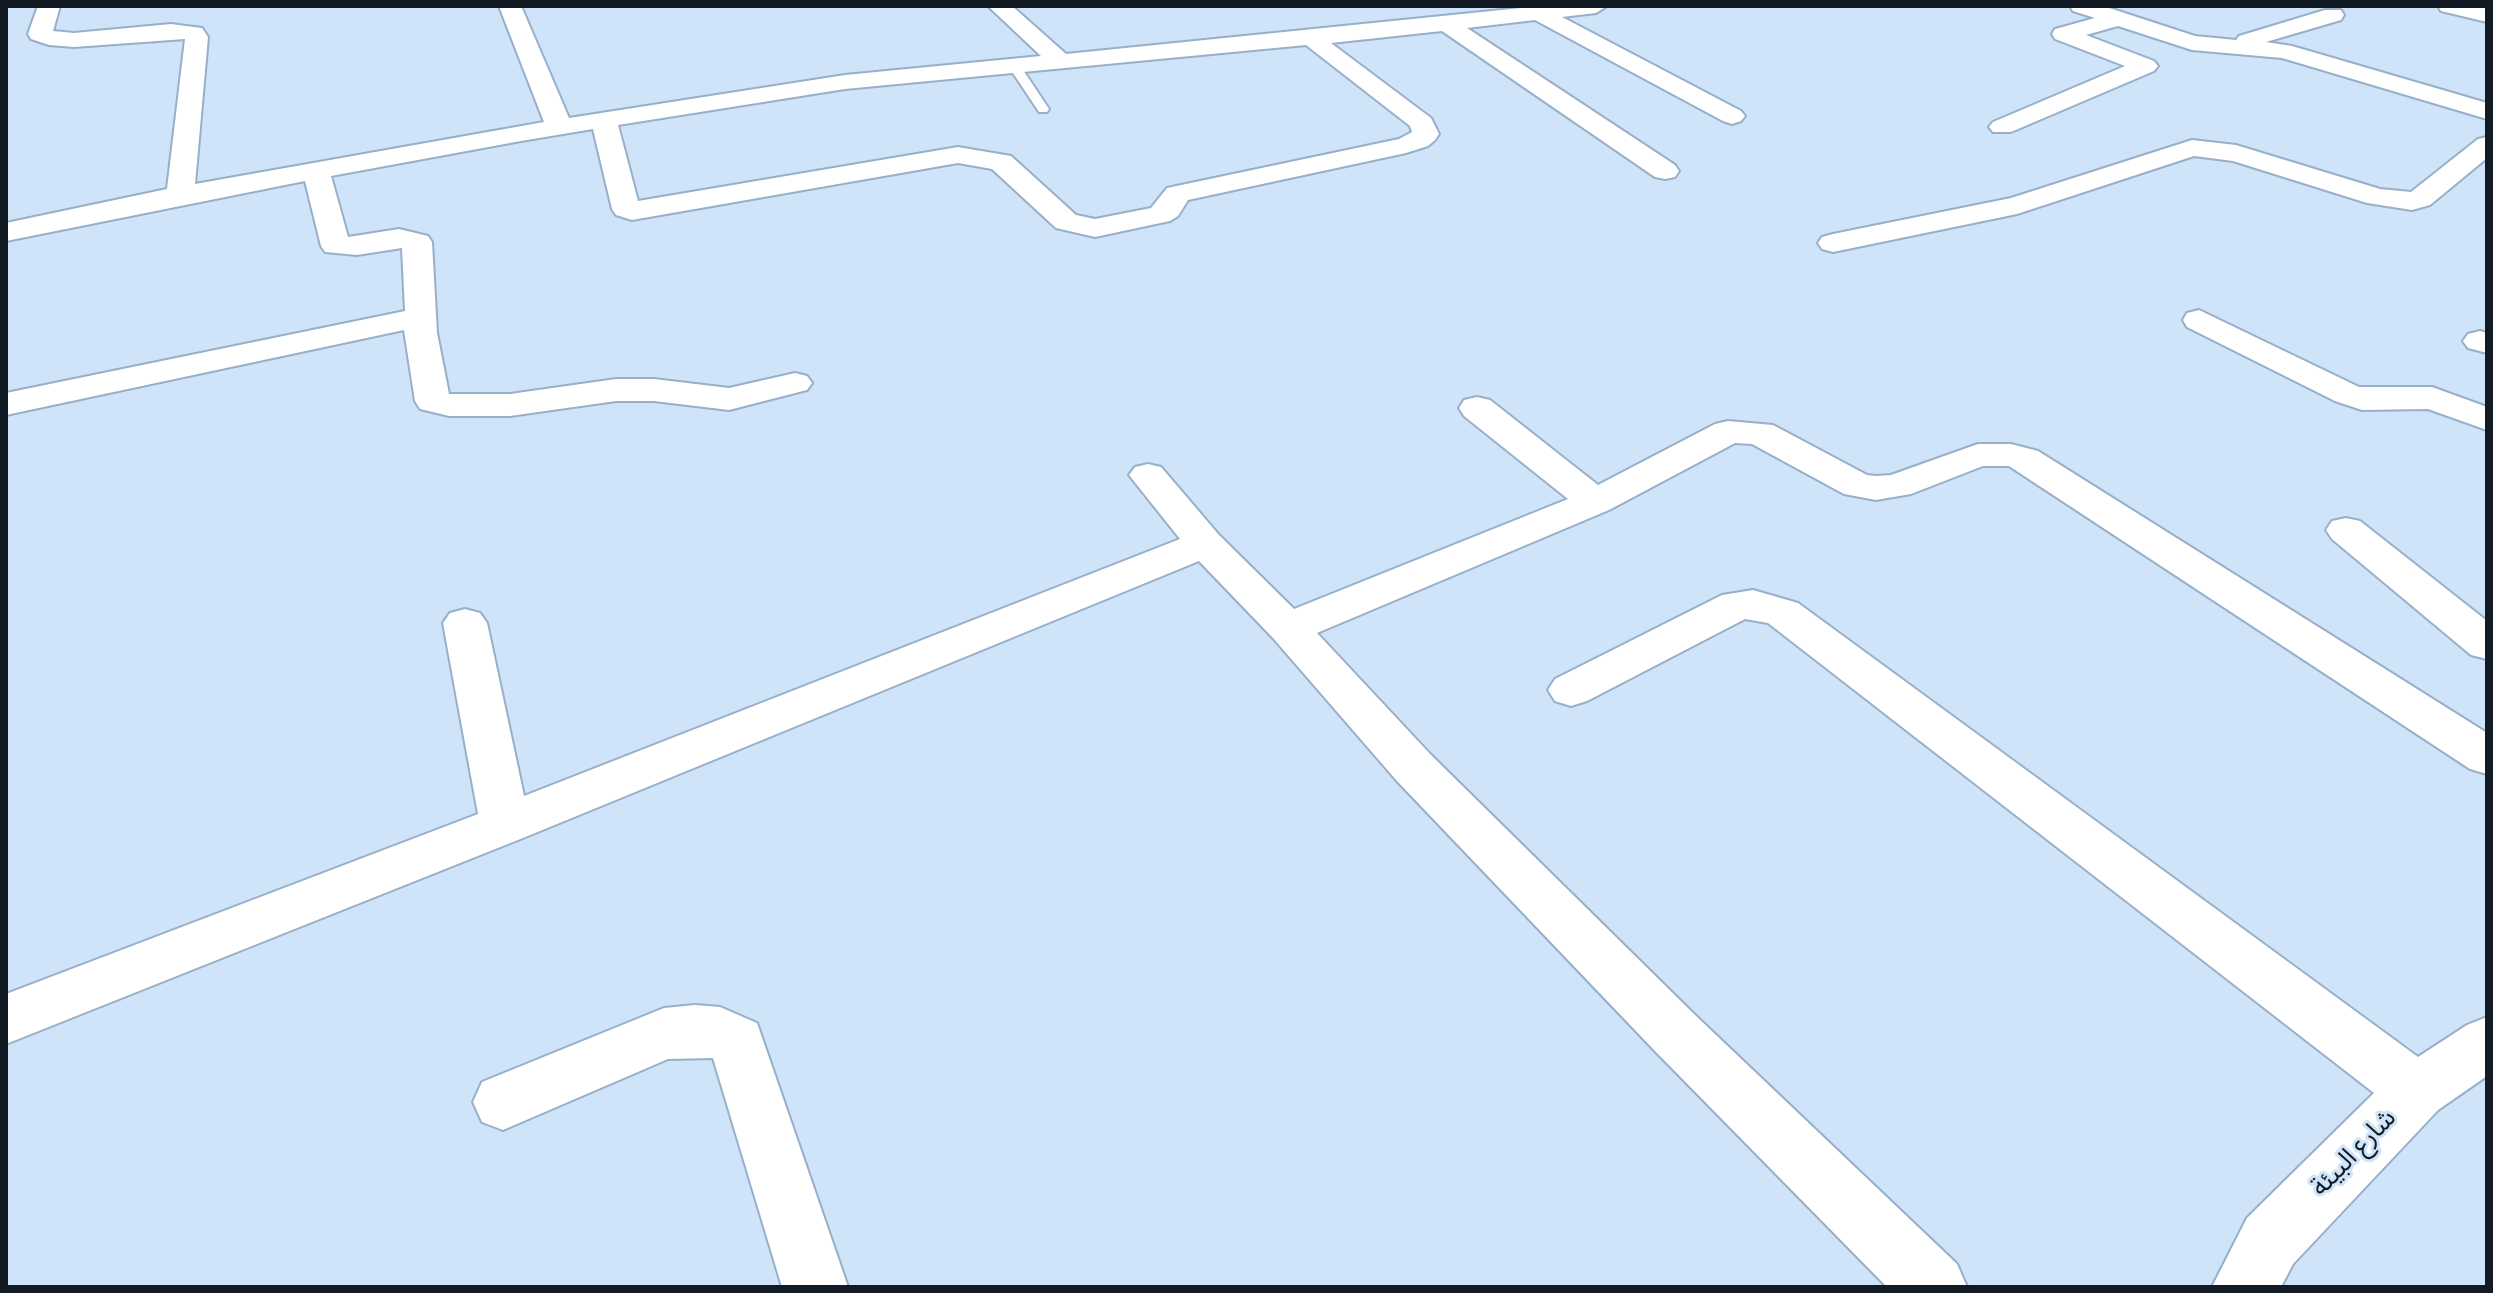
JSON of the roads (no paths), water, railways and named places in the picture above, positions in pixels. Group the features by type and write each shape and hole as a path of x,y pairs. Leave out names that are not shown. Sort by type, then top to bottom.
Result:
{"street":[{"path":"49,6 39,34 49,38 74,40 171,31 194,33 197,37 180,195"},
{"path":"510,6 560,128"},
{"path":"999,6 1058,59"},
{"path":"1371,6 1404,29"},
{"path":"6,232 180,195 845,82 1058,59 1404,29 1596,6"},
{"path":"2081,6 2192,43 2284,51 2487,111"},
{"path":"2449,6 2487,15"},
{"path":"1540,14 1732,116"},
{"path":"2230,46 2333,15"},
{"path":"2002,127 2146,66 2063,34 2117,19"},
{"path":"1446,24 1665,171"},
{"path":"604,122 626,209 632,211 958,155 1001,162 1066,222 1095,228 1160,215 1168,210 1177,194 1406,145 1426,134 1422,123 1308,36"},
{"path":"2459,102 2487,89"},
{"path":"1833,243 2017,205 2192,148 2236,153 2377,197 2412,201 2420,199 2487,145"},
{"path":"316,171 336,246 357,246 399,238 417,242 420,333 433,401 449,405 510,405 616,390 654,390 729,399 795,383"},
{"path":"6,404 421,317"},
{"path":"2199,320 2362,399 2432,398 2487,419"},
{"path":"1477,408 1595,502"},
{"path":"1288,628 1595,502 1728,432 1760,433 1858,486 1876,488 1897,486 1978,455 2011,455 2025,459 2487,756"},
{"path":"1148,475 1205,544 1288,628 1414,768 1675,1033 1934,1287"},
{"path":"2346,530 2487,644"},
{"path":"6,1019 505,824 1205,544"},
{"path":"1571,690 1737,605 1753,604 1783,613 2417,1091"},
{"path":"465,623 505,824"},
{"path":"503,1102 664,1034 695,1031 720,1033 737,1041 815,1287"},
{"name":"شارع البيئة","path":"2245,1287 2270,1241 2417,1091 2487,1043"}],"lane":[{"path":"1013,64 1043,109"}]}
